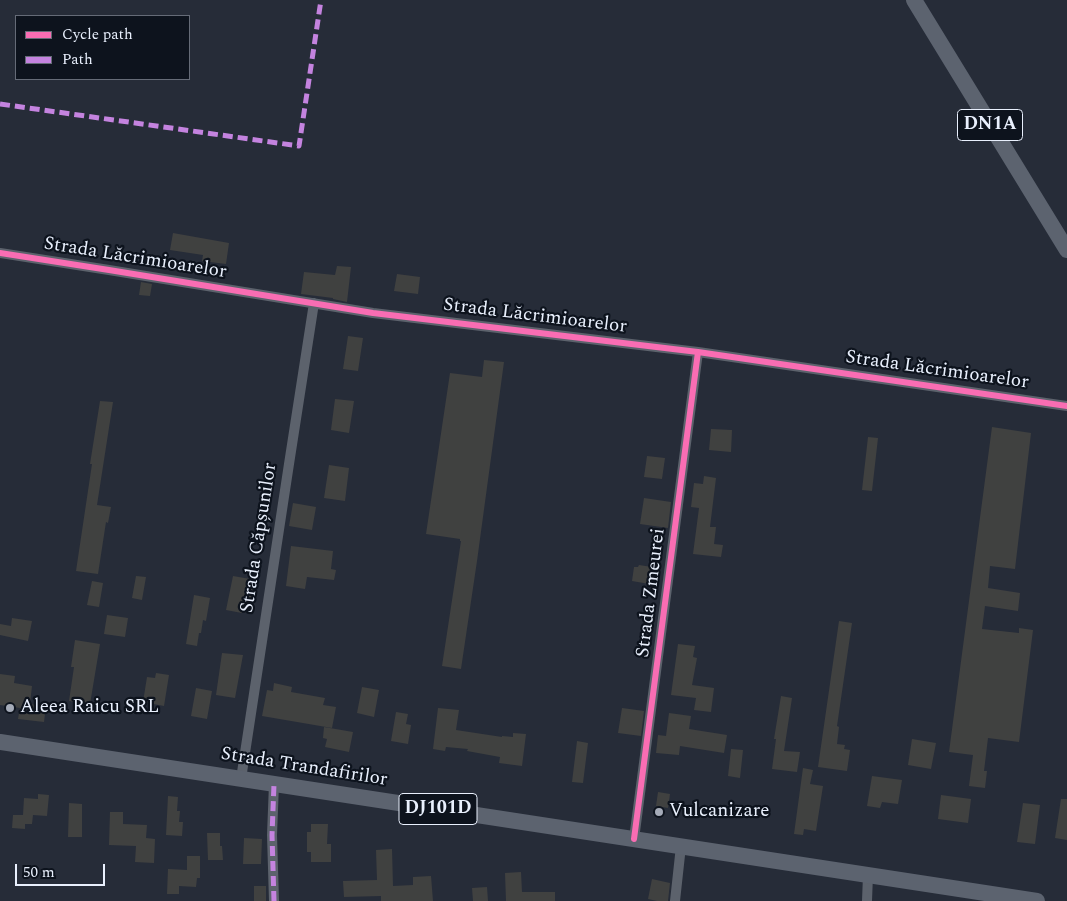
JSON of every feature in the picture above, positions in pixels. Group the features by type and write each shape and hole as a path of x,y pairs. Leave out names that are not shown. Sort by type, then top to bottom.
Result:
{"main road":[{"name":"DN1A","path":"914,0 1067,250"},
{"name":"Strada Trandafirilor","path":"0,742 868,875"},
{"name":"DJ101D","path":"868,875 1037,901"}],"street":[{"name":"Strada Lăcrimioarelor","path":"0,253 373,314 698,352 1067,406"},
{"name":"Strada Căpșunilor","path":"241,779 314,303"},
{"name":"Strada Zmeurei","path":"634,839 698,352"},
{"path":"274,784 272,835 274,901"},
{"path":"675,901 681,846"},
{"path":"867,901 868,875"}],"building":[{"path":"173,233 229,243 226,264 202,261 203,255 170,250"},
{"path":"337,266 351,267 347,302 333,298 301,294 304,272 335,275"},
{"path":"397,274 420,277 418,294 394,291"},
{"path":"141,282 152,284 150,296 139,295"},
{"path":"348,336 363,338 358,371 343,369"},
{"path":"484,360 504,362 461,669 442,666 461,541 460,539 426,534 450,373 482,377"},
{"path":"335,399 354,401 349,433 331,430"},
{"path":"100,401 113,402 97,505 111,507 108,523 106,522 98,574 76,571"},
{"path":"992,427 1031,433 1015,569 990,566 988,588 1020,593 1018,611 985,606 982,629 1019,633 1019,628 1033,630 1019,742 988,738 984,771 987,771 985,788 969,786 973,755 949,752"},
{"path":"711,429 732,430 731,452 709,450"},
{"path":"868,437 878,438 872,491 862,490"},
{"path":"647,456 665,458 662,479 644,477"},
{"path":"329,465 349,468 345,501 324,498"},
{"path":"704,476 716,478 710,527 716,527 714,544 723,545 721,557 693,554 699,508 691,507 694,483 703,484"},
{"path":"644,498 671,502 668,528 640,524"},
{"path":"293,503 316,507 312,530 289,526"},
{"path":"291,546 333,551 331,569 336,570 334,580 307,577 305,589 286,586"},
{"path":"639,565 658,568 655,585 632,581 634,567"},
{"path":"136,576 146,577 142,600 132,598"},
{"path":"233,576 256,580 252,601 244,600 242,613 226,610"},
{"path":"92,581 103,583 99,607 87,605"},
{"path":"194,595 210,598 206,621 203,620 197,646 186,644"},
{"path":"107,615 128,618 125,637 104,634"},
{"path":"12,618 32,621 28,641 0,635 0,624 11,626"},
{"path":"839,621 852,623 837,726 839,727 837,744 845,745 844,749 850,750 847,771 818,767"},
{"path":"75,640 100,644 90,704 69,701 74,667 71,667"},
{"path":"678,644 695,646 693,657 697,658 692,685 714,688 711,712 694,710 696,698 671,695"},
{"path":"222,653 243,655 235,698 216,695"},
{"path":"156,673 169,675 164,706 143,702 147,677 155,678"},
{"path":"0,674 15,676 14,683 32,686 30,704 46,706 44,722 18,719 20,708 0,705"},
{"path":"274,683 292,687 291,692 325,698 323,705 336,707 332,728 262,716 267,690 273,691"},
{"path":"362,687 379,690 374,717 357,713"},
{"path":"196,688 212,691 207,719 191,716"},
{"path":"781,696 792,698 784,751 800,752 797,772 772,769 776,739 774,739"},
{"path":"438,708 459,710 456,730 502,737 513,737 513,733 526,734 522,766 499,763 500,757 467,751 468,749 446,747 445,751 433,749"},
{"path":"622,708 644,711 641,736 618,733"},
{"path":"396,712 408,714 406,724 411,725 408,744 391,741"},
{"path":"669,713 691,716 689,729 727,735 724,753 680,746 679,755 656,753 658,735 666,736"},
{"path":"324,727 353,732 349,752 325,747 327,739 323,738"},
{"path":"912,739 936,743 931,769 908,765"},
{"path":"577,741 588,743 583,783 572,782"},
{"path":"731,749 743,750 740,778 728,776"},
{"path":"803,768 813,770 810,784 823,786 816,831 804,829 803,835 794,834"},
{"path":"872,776 902,780 898,804 882,802 880,808 867,806"},
{"path":"658,792 670,794 668,808 656,806"},
{"path":"38,794 49,795 47,816 33,815 32,824 25,824 25,829 12,828 13,815 23,815 24,798 38,799"},
{"path":"941,795 971,799 968,823 938,819"},
{"path":"168,796 178,797 177,811 180,811 179,822 183,822 182,836 166,835"},
{"path":"1061,799 1067,799 1067,840 1055,838"},
{"path":"69,803 82,804 82,837 68,837"},
{"path":"1023,803 1040,805 1035,844 1017,842"},
{"path":"110,812 123,812 123,824 147,825 146,838 155,839 154,863 135,862 136,846 109,845"},
{"path":"311,824 328,824 327,844 331,844 331,862 311,862 311,852 307,852 307,832 311,832"},
{"path":"207,833 220,833 223,860 208,860"},
{"path":"244,838 262,839 261,864 243,864"},
{"path":"392,849 393,886 413,885 413,877 431,876 433,901 381,901 381,896 344,897 343,881 377,880 376,850"},
{"path":"187,856 200,856 200,878 197,878 196,887 179,886 179,894 167,894 168,869 187,870"},
{"path":"521,872 522,892 555,892 555,901 506,901 505,873"},
{"path":"652,879 670,883 668,901 648,899"},
{"path":"254,886 266,886 266,901 254,901"},
{"path":"487,887 488,901 473,901 472,888"}],"marked path":[{"path":"0,104 299,146 321,0"},
{"path":"274,784 272,835 274,901"}],"cycle path":[{"path":"0,253 373,313 698,352 1067,406"},
{"path":"634,839 698,352"}],"place":[{"name":"Aleea Raicu SRL","path":"10,708"},
{"name":"Vulcanizare","path":"659,812"}]}
